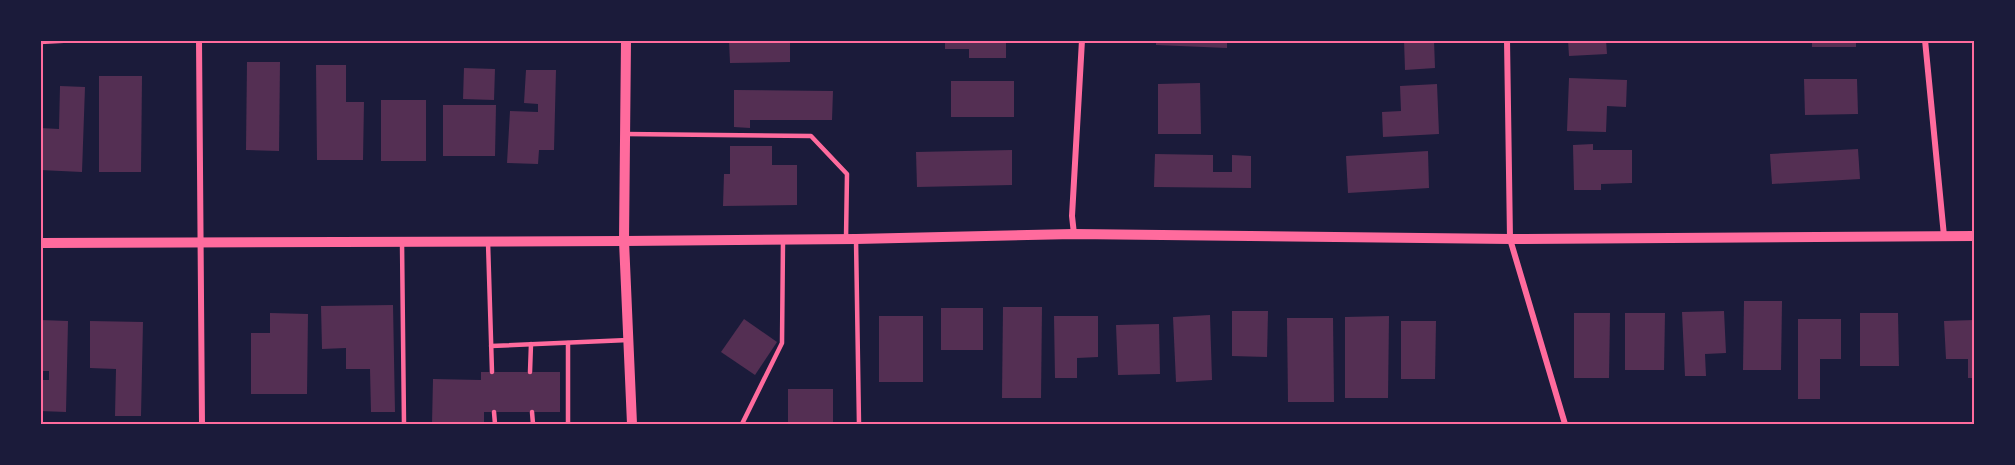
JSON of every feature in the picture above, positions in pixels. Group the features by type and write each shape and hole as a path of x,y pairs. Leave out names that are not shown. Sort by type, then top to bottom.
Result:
{"street":[{"path":"199,40 202,424"},
{"path":"626,40 624,242 632,424"},
{"path":"1074,234 1072,216 1082,40"},
{"path":"1507,40 1510,238 1564,424"},
{"path":"1925,40 1944,236"},
{"path":"40,243 624,242 1074,234 1510,238 1974,236"}],"lane":[{"path":"40,42 78,40"},
{"path":"380,40 465,40"},
{"path":"625,134 810,136 846,174 859,424"},
{"path":"742,424 782,343 783,240"},
{"path":"402,242 404,424"},
{"path":"488,242 492,372"},
{"path":"491,346 628,340"},
{"path":"568,343 568,424"},
{"path":"530,372 531,344"},
{"path":"494,412 495,424"},
{"path":"532,412 533,424"}],"building":[{"path":"729,40 790,40 790,62 730,63"},
{"path":"945,40 1006,40 1006,58 969,58 969,49 945,49"},
{"path":"1156,40 1227,40 1227,48 1156,45"},
{"path":"1404,40 1434,40 1435,68 1405,70"},
{"path":"1568,40 1606,40 1607,54 1569,56"},
{"path":"1812,40 1856,40 1856,47 1812,47"},
{"path":"247,62 280,62 279,151 246,150"},
{"path":"316,65 346,65 346,102 364,102 363,160 317,160"},
{"path":"464,68 495,69 494,100 463,99"},
{"path":"526,70 556,70 554,150 539,150 538,164 507,163 510,111 538,112 538,104 524,103"},
{"path":"99,76 142,76 141,172 99,172"},
{"path":"1569,78 1627,80 1626,107 1607,106 1606,132 1567,131"},
{"path":"1804,79 1857,79 1858,114 1805,115"},
{"path":"951,81 1014,81 1014,117 951,117"},
{"path":"1200,83 1201,134 1158,134 1158,84"},
{"path":"1437,84 1439,134 1383,137 1382,112 1401,111 1400,86"},
{"path":"60,86 85,87 82,172 40,170 40,128 59,129"},
{"path":"734,90 833,91 832,120 750,120 750,128 734,127"},
{"path":"381,100 426,100 426,161 381,161"},
{"path":"443,105 496,105 495,156 443,156"},
{"path":"1593,144 1593,150 1632,150 1632,183 1601,184 1601,190 1574,190 1573,145"},
{"path":"730,146 772,146 772,165 797,165 797,205 723,206 724,174 730,174"},
{"path":"1858,149 1860,179 1772,184 1770,154"},
{"path":"1012,150 1012,185 917,187 916,152"},
{"path":"1428,151 1429,188 1348,193 1346,156"},
{"path":"1155,154 1213,155 1213,172 1232,172 1232,155 1251,156 1251,188 1154,187"},
{"path":"1744,301 1782,301 1781,370 1743,370"},
{"path":"393,305 395,412 371,412 370,369 346,369 346,348 322,349 321,306"},
{"path":"1003,307 1042,307 1041,398 1002,398"},
{"path":"941,308 983,308 983,350 941,350"},
{"path":"1232,311 1268,311 1267,357 1232,356"},
{"path":"1724,311 1726,353 1705,354 1706,376 1685,376 1682,312"},
{"path":"270,313 308,314 307,394 251,394 251,333 270,333"},
{"path":"1574,313 1610,313 1609,378 1574,378"},
{"path":"1625,313 1665,313 1664,370 1625,370"},
{"path":"1860,313 1898,313 1899,366 1860,366"},
{"path":"1210,315 1212,380 1176,382 1173,317"},
{"path":"879,316 923,316 923,382 879,382"},
{"path":"1054,316 1098,316 1098,357 1077,358 1077,378 1055,378"},
{"path":"1389,316 1388,398 1345,398 1345,317"},
{"path":"1287,318 1333,318 1334,402 1288,402"},
{"path":"744,319 777,342 755,375 721,352"},
{"path":"1798,319 1841,319 1841,359 1820,359 1820,399 1798,399"},
{"path":"40,320 68,321 66,412 40,411 40,380 49,380 49,371 40,371"},
{"path":"1974,320 1974,378 1968,378 1968,359 1946,359 1944,321"},
{"path":"90,321 143,322 141,416 115,416 116,369 90,368"},
{"path":"1401,321 1436,321 1435,379 1401,379"},
{"path":"1159,324 1160,374 1118,375 1116,325"},
{"path":"481,372 560,372 560,412 484,412 484,424 432,424 433,379 481,380"},
{"path":"788,389 833,389 833,424 788,424"},
{"path":"72,422 128,422 128,424 72,424"}]}
